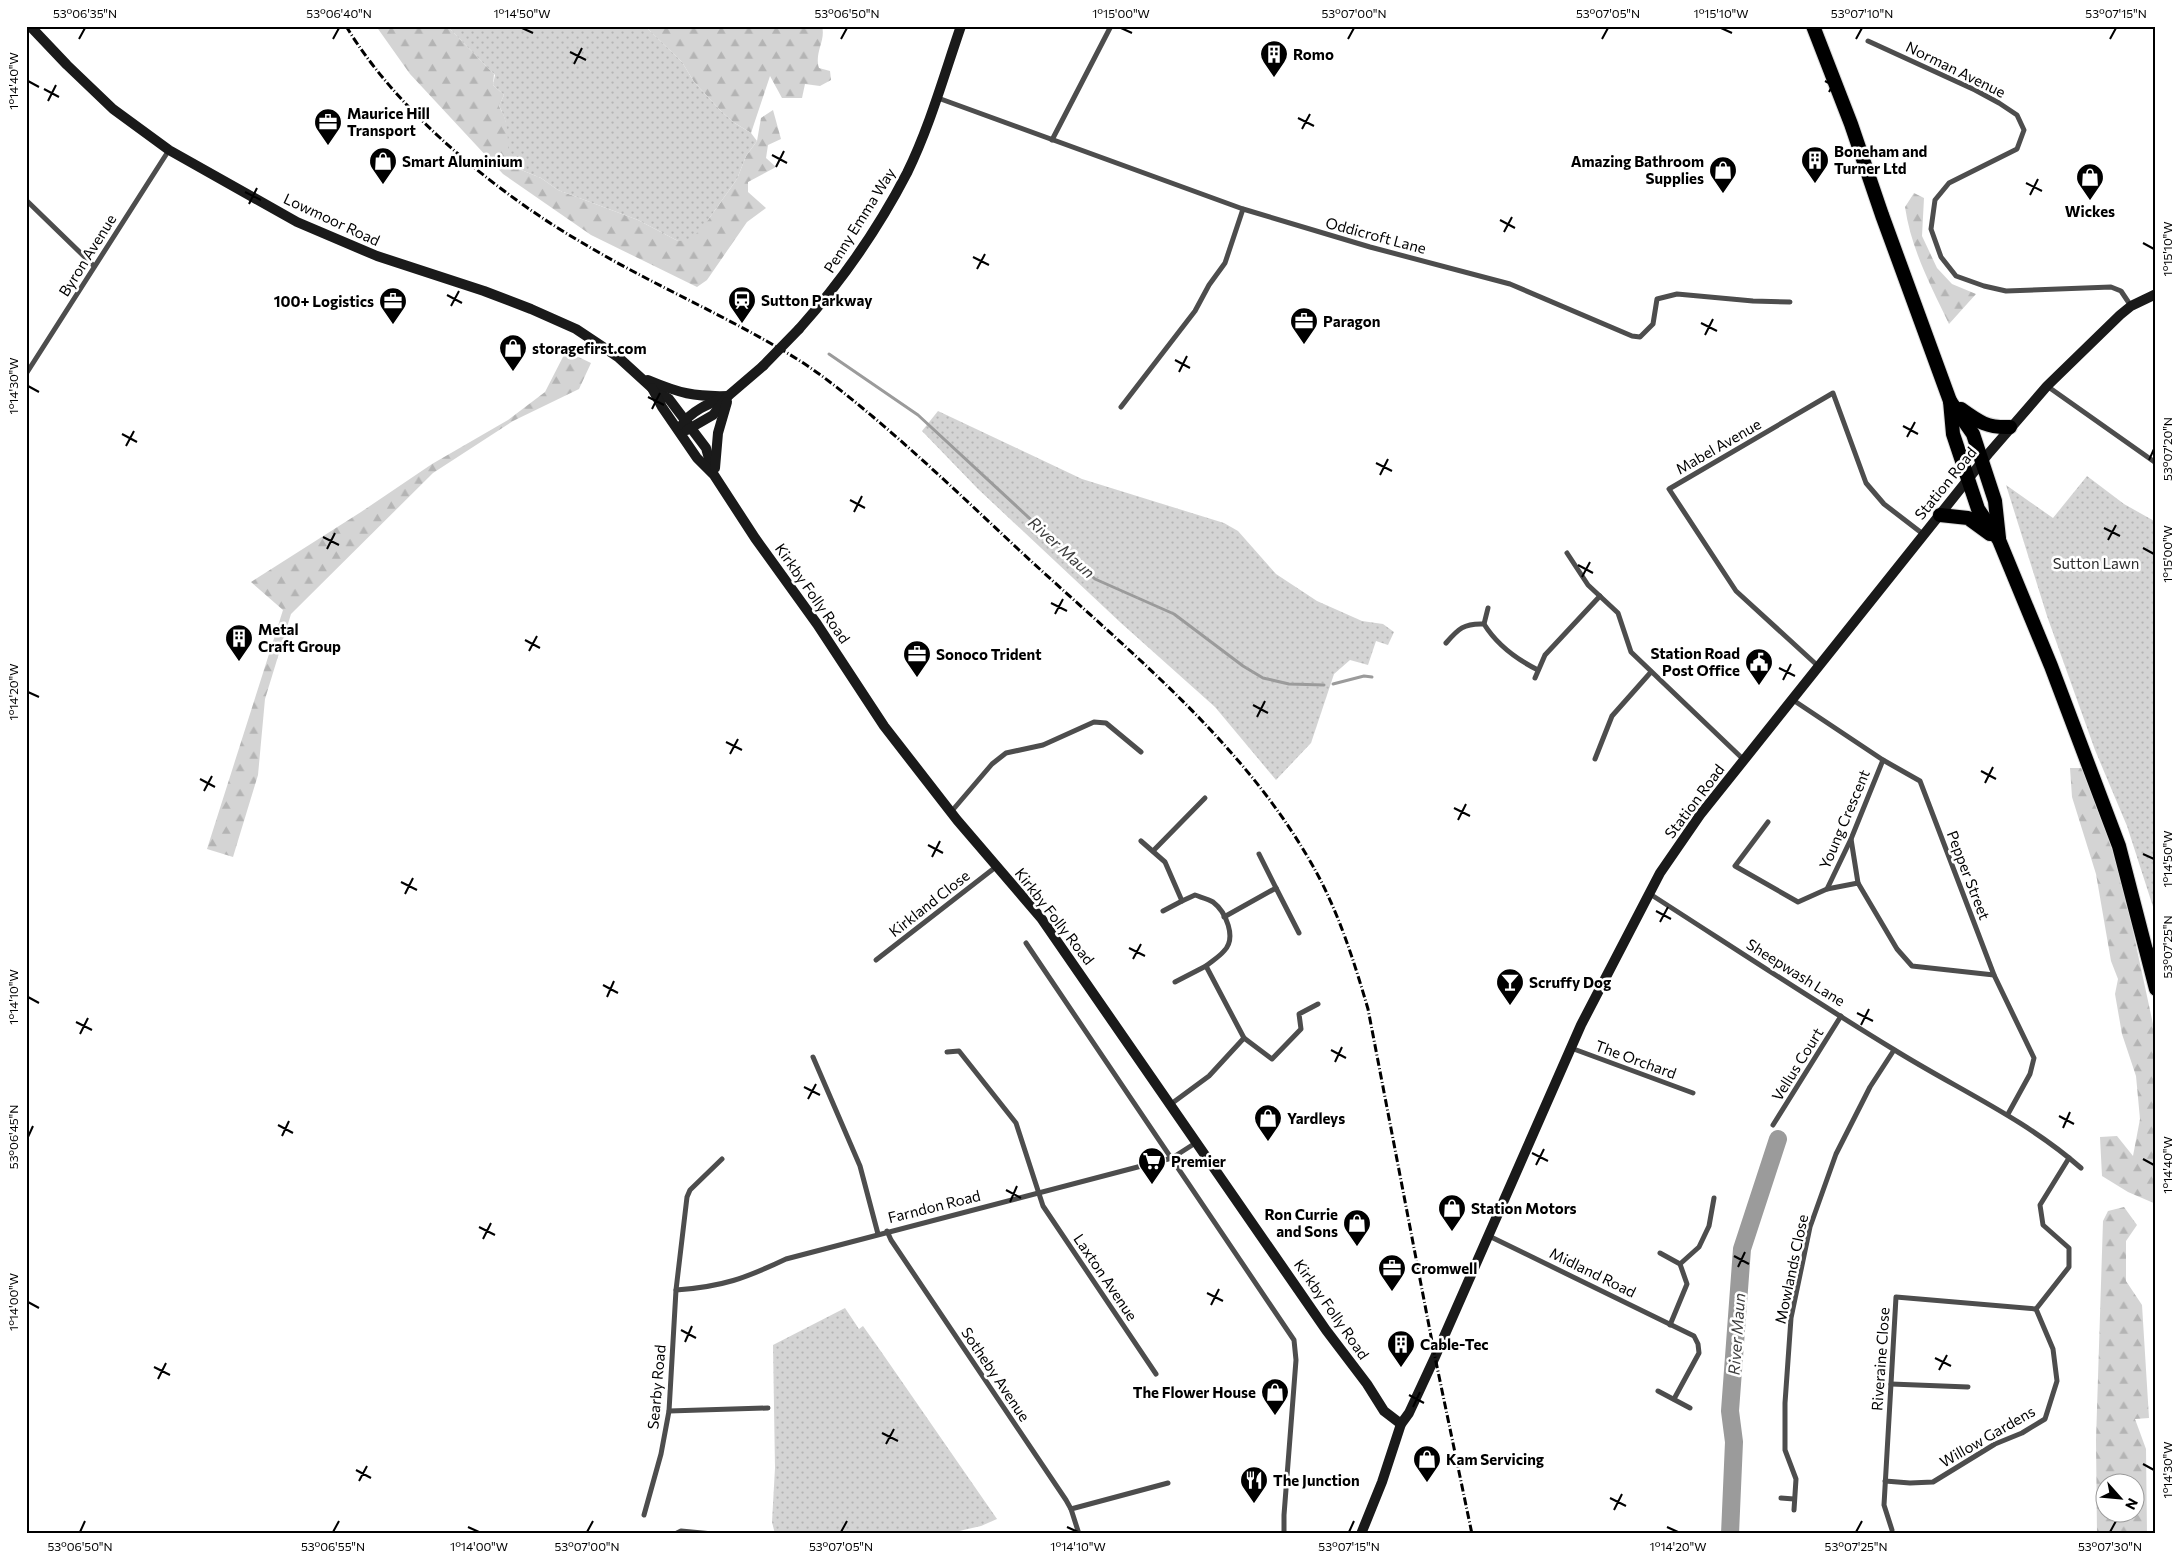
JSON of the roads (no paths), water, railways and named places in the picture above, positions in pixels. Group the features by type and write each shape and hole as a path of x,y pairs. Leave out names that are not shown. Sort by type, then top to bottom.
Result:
{"highway":[{"path":"1813,26 1851,124 1950,401 1953,434 1978,509 1999,540 2051,666 2119,846 2156,989"},
{"path":"1950,401 1984,425 2010,427"},
{"path":"1950,401 1970,429 1982,461 1995,501 1999,540"},
{"path":"1940,515 1968,518 1999,540"}],"main road":[{"name":"Lowmoor Road","path":"30,26 113,109 169,150 297,222 377,256 499,297 576,329 618,357 652,388 669,399 706,448 714,475"},
{"name":"Penny Emma Way","path":"679,432 692,428 713,415 728,396 763,366 799,329 849,266 892,200 908,171 937,98 960,26"},
{"name":"Station Road","path":"1361,1534 1382,1482 1401,1424 1413,1405 1571,1048 1610,967 1660,873 1700,816 2010,427 2047,386 2131,306 2156,294"},
{"path":"640,377 687,394 728,396 718,433 714,475"},
{"name":"Lowmoor Road","path":"652,388 679,432"},
{"name":"Penny Emma Way","path":"685,419 705,406 728,396"},
{"path":"679,432 685,419"},
{"name":"Kirkby Folly Road","path":"679,432 697,458 714,475 755,538 817,624 884,726 951,812 1041,918 1384,1411 1401,1424"}],"street":[{"path":"1052,140 1111,26"},
{"name":"Norman Avenue","path":"1868,41 1999,103 2017,115 2024,130 2017,149 1949,183 1934,200 1930,229 1941,257 1956,276 1984,286 2006,291 2111,287 2121,291 2131,306"},
{"name":"Oddicroft Lane","path":"937,98 1243,209 1370,247 1510,284 1640,338 1653,324 1657,299 1677,294 1753,301 1790,302"},
{"name":"Byron Avenue","path":"26,374 169,150"},
{"path":"26,200 94,266"},
{"path":"1121,407 1195,311 1209,285 1225,263 1243,209"},
{"path":"2047,386 2156,463"},
{"name":"Mabel Avenue","path":"1820,667 1736,591 1669,489 1834,392 1866,483 1884,504 1923,534"},
{"path":"1567,553 1588,585 1618,613 1630,652 1744,760"},
{"path":"1535,678 1545,655 1600,596"},
{"path":"1488,608 1484,624 1490,635 1519,661 1538,670"},
{"path":"1446,643 1456,630 1470,624 1484,624"},
{"path":"1595,759 1612,716 1651,672"},
{"name":"Pepper Street","path":"1793,700 1882,760 1920,781 1994,975 2034,1058 2030,1074 2008,1114"},
{"path":"951,812 992,764 1006,753 1043,746 1094,722 1106,723 1141,752"},
{"name":"Young Crescent","path":"1828,889 1851,839 1882,760"},
{"path":"1153,851 1205,798"},
{"name":"Young Crescent","path":"1768,822 1735,866 1798,902 1828,889 1858,883"},
{"path":"1851,839 1858,883 1897,949 1912,966 1994,975"},
{"path":"1140,841 1165,862 1182,901"},
{"path":"1259,854 1299,933"},
{"name":"Kirkland Close","path":"876,960 997,866"},
{"path":"1224,916 1276,888"},
{"name":"Sheepwash Lane","path":"1650,894 1894,1050 2008,1114"},
{"path":"1163,911 1195,895 1213,902 1224,916 1230,930 1229,943 1225,951 1206,966 1176,982"},
{"path":"1026,943 1294,1340 1296,1360 1284,1534"},
{"path":"1206,966 1244,1038 1272,1059 1301,1029 1299,1014 1318,1004"},
{"name":"Vellus Court","path":"1773,1125 1841,1016"},
{"path":"1171,1104 1209,1076 1244,1038"},
{"name":"The Orchard","path":"1571,1048 1692,1093"},
{"name":"Mowlands Close","path":"1794,1510 1796,1479 1785,1450 1785,1403 1792,1318 1810,1227 1836,1154 1870,1087 1894,1050"},
{"name":"Laxton Avenue","path":"947,1052 959,1051 1016,1123 1043,1206 1156,1374"},
{"path":"813,1057 860,1166 878,1234"},
{"path":"2008,1114 2082,1168"},
{"name":"Farndon Road","path":"676,1290 717,1286 745,1278 786,1259 887,1231 1172,1158 1197,1142"},
{"path":"2036,1309 2069,1267 2069,1248 2043,1225 2040,1205 2069,1158"},
{"name":"Searby Road","path":"644,1514 661,1454 670,1411 676,1290 687,1197 690,1190 722,1159"},
{"path":"1680,1264 1700,1247 1709,1226 1714,1198"},
{"name":"Sotheby Avenue","path":"887,1231 891,1240 1071,1509 1079,1534"},
{"name":"Midland Road","path":"1488,1236 1694,1336 1698,1344 1699,1353 1674,1399"},
{"path":"1660,1253 1680,1264 1687,1284 1670,1325"},
{"name":"Riveraine Close","path":"1892,1530 1884,1505 1896,1297 2036,1309"},
{"name":"Willow Gardens","path":"1885,1481 1933,1482 1995,1444 2022,1433 2045,1419 2057,1381 2053,1349 2036,1309"},
{"path":"1891,1384 1968,1387"},
{"path":"1658,1391 1690,1408"},
{"path":"670,1411 768,1408"},
{"path":"1071,1509 1168,1483"},
{"path":"1781,1498 1794,1499"},
{"path":"675,1534 681,1532 714,1534"}],"waterway":[{"name":"River Maun","path":"829,354 918,415 1095,579 1174,614 1243,666 1263,678 1289,684 1324,685"},
{"name":"River Maun","path":"1333,684 1364,676 1372,677"},
{"name":"River Maun","path":"1730,1534 1734,1442 1730,1411 1742,1249 1778,1139"}],"railway":[{"path":"346,26 393,90 422,120 486,177 519,202 553,225 612,260 745,329 797,359 826,379 872,416 1137,657 1214,733 1249,773 1281,816 1320,878 1350,952 1368,1009 1435,1357 1472,1534"}],"place":[{"name":"Romo","path":"1274,78"},
{"name":"Maurice Hill Transport","path":"328,146"},
{"name":"Boneham and Turner Ltd","path":"1815,184"},
{"name":"Smart Aluminium","path":"383,185"},
{"name":"Amazing Bathroom Supplies","path":"1723,194"},
{"name":"Wickes","path":"2090,201"},
{"name":"Sutton Parkway","path":"742,324"},
{"name":"100+ Logistics","path":"393,325"},
{"name":"Paragon","path":"1304,345"},
{"name":"storagefirst.com","path":"513,372"},
{"name":"Metal Craft Group","path":"239,662"},
{"name":"Sonoco Trident","path":"917,678"},
{"name":"Station Road Post Office","path":"1759,686"},
{"name":"Scruffy Dog","path":"1510,1006"},
{"name":"Yardleys","path":"1268,1142"},
{"name":"Premier","path":"1152,1185"},
{"name":"Station Motors","path":"1452,1232"},
{"name":"Ron Currie and Sons","path":"1357,1247"},
{"name":"Cromwell","path":"1392,1292"},
{"name":"Cable-Tec","path":"1401,1368"},
{"name":"The Flower House","path":"1275,1416"},
{"name":"Kam Servicing","path":"1427,1483"},
{"name":"The Junction","path":"1254,1504"}],"park label":[{"name":"Sutton Lawn","path":"2096,563"}]}
